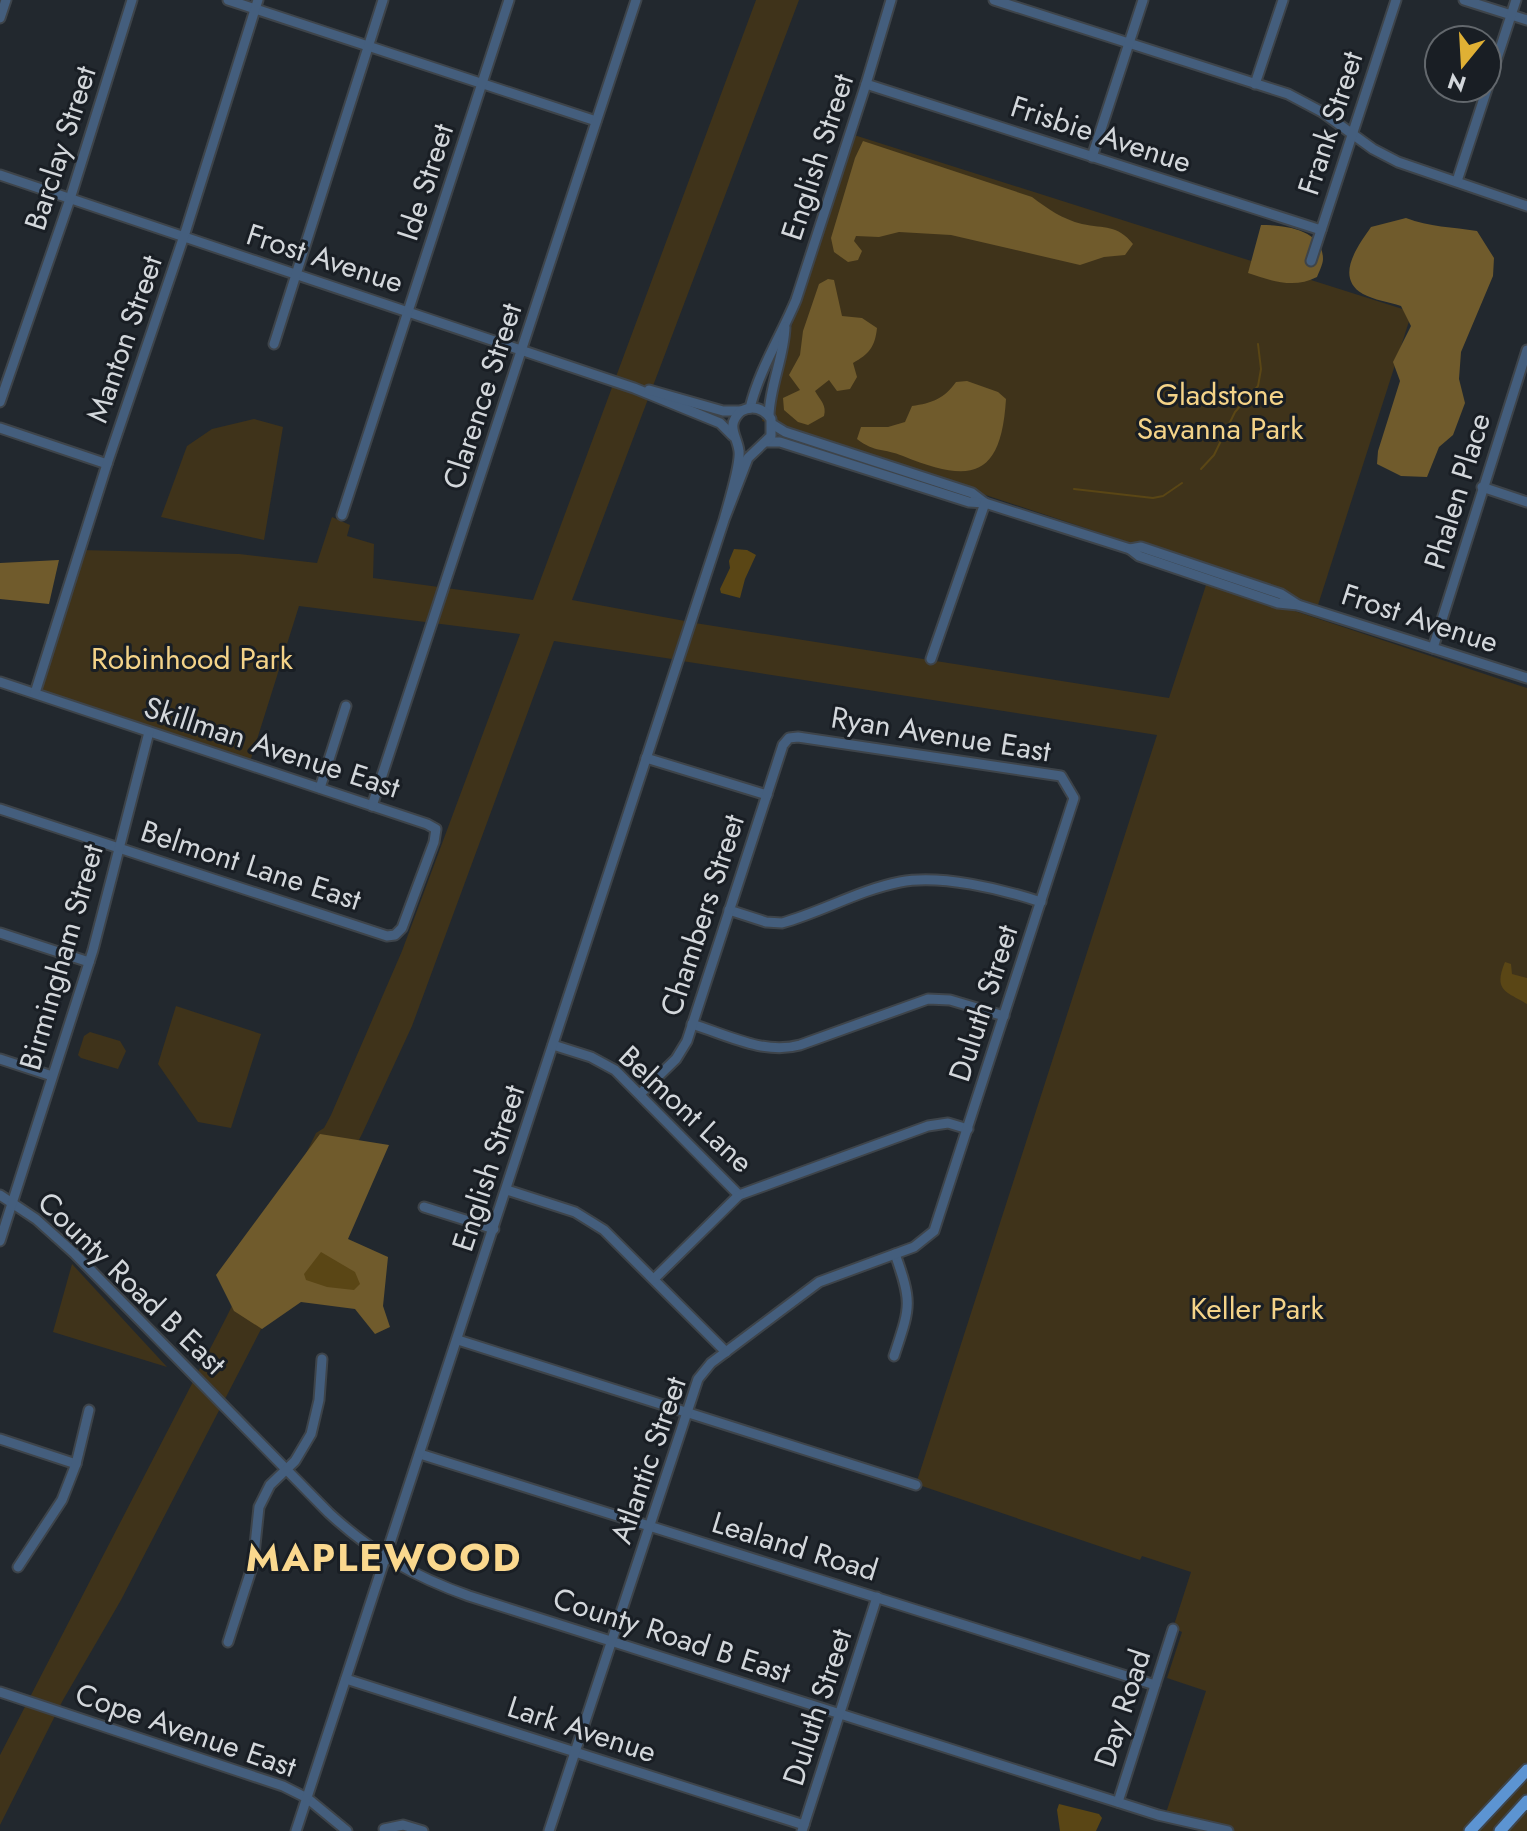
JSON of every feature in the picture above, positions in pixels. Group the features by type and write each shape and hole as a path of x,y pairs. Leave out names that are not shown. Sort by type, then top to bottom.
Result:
{"main road":[{"path":"1470,1831 1527,1770"},
{"path":"1500,1831 1527,1801"}],"street":[{"path":"0,18 6,0"},
{"name":"Barclay Street","path":"0,402 70,199 132,0"},
{"path":"228,0 257,4 368,46 596,121"},
{"path":"274,344 383,0"},
{"name":"Ide Street","path":"342,515 509,0"},
{"name":"Clarence Street","path":"372,806 636,0"},
{"name":"English Street","path":"770,420 769,398 784,346 785,327 891,0"},
{"path":"994,0 1288,94 1322,112 1398,162 1527,206"},
{"path":"1092,157 1143,0"},
{"path":"1255,84 1283,0"},
{"name":"Frank Street","path":"1311,261 1396,0"},
{"path":"1464,0 1527,20"},
{"path":"1457,181 1516,0"},
{"name":"Manton Street","path":"35,693 257,4"},
{"name":"Frisbie Avenue","path":"866,84 1321,230"},
{"name":"Frost Avenue","path":"0,175 634,388 720,423 734,438"},
{"name":"English Street","path":"745,410 774,343 785,327"},
{"name":"Phalen Place","path":"1433,648 1527,350"},
{"name":"Frost Avenue","path":"634,388 723,411 745,410"},
{"path":"745,410 763,411 770,420 773,430 763,445 746,448 734,438 733,422 745,410"},
{"name":"Frost Avenue","path":"770,420 788,433 972,493 985,503"},
{"path":"0,428 107,464"},
{"name":"English Street","path":"724,520 739,458 734,438"},
{"name":"Frost Avenue","path":"763,445 780,442 969,502 985,503 1130,549 1139,556 1278,603 1298,605 1527,678"},
{"name":"English Street","path":"296,1831 724,520 748,458 763,445"},
{"path":"1482,487 1527,502"},
{"path":"931,659 985,503"},
{"name":"Skillman Avenue East","path":"0,682 436,829 402,928 395,935"},
{"path":"320,788 346,706"},
{"name":"Birmingham Street","path":"0,1241 89,962 149,732"},
{"name":"Chambers Street","path":"640,1094 683,1049 783,745 789,738"},
{"name":"Ryan Avenue East","path":"789,738 1061,776 1074,798"},
{"path":"646,758 767,795"},
{"name":"Duluth Street","path":"937,1224 1074,798"},
{"name":"Belmont Lane East","path":"0,809 387,936 395,935"},
{"path":"729,910 766,922 782,923 884,887 927,880 1011,893 1041,902"},
{"path":"0,933 89,962"},
{"path":"692,1024 758,1046 778,1049 800,1045 928,999 950,1000 1004,1016"},
{"name":"Belmont Lane","path":"553,1045 605,1063 640,1094 739,1195 928,1126 948,1123 968,1129"},
{"path":"0,1059 52,1076"},
{"path":"507,1190 559,1206 590,1220 618,1242 726,1352"},
{"name":"County Road B East","path":"0,1195 36,1219 75,1254 348,1531 385,1559 442,1587 1158,1815 1228,1831"},
{"path":"654,1279 739,1195"},
{"path":"424,1207 494,1229"},
{"name":"Atlantic Street","path":"549,1831 698,1379 711,1363 819,1282 922,1243 937,1224"},
{"path":"894,1356 907,1317 909,1297 895,1254"},
{"path":"458,1340 916,1485"},
{"path":"228,1642 254,1557 259,1507 270,1485 295,1461 311,1434 319,1400 322,1359"},
{"path":"18,1567 53,1518 76,1464 89,1410"},
{"path":"0,1439 76,1464"},
{"name":"Lealand Road","path":"420,1454 1155,1685"},
{"name":"Duluth Street","path":"803,1828 877,1597"},
{"name":"Day Road","path":"1118,1802 1173,1629"},
{"name":"Lark Avenue","path":"346,1679 803,1828"},
{"name":"Cope Avenue East","path":"0,1692 265,1780 307,1798 347,1831"},
{"path":"384,1829 403,1825 423,1831"}],"green space":[{"name":"Robinhood Park","path":"756,0 799,0 572,600 685,621 672,659 554,641 412,1026 362,1134 121,1600 63,1700 0,1825 0,1755 227,1316 316,1133 324,1128 331,1115 402,951 520,634 299,606 249,765 35,693 81,550 239,554 317,563 332,517 350,525 347,536 374,544 373,578 533,600"},
{"name":"Gladstone Savanna Park","path":"851,134 1412,312 1318,605 762,421"},
{"path":"254,419 283,427 264,540 161,517 187,446 212,429"},
{"name":"Keller Park","path":"1207,582 1527,688 1527,1831 1224,1831 1166,1813 1206,1691 1167,1678 1182,1632 1173,1628 1191,1572 1142,1556 1140,1560 916,1484 1157,735 682,661 695,623 1169,698"},
{"path":"176,1006 261,1034 231,1128 198,1122 158,1064"},
{"path":"90,1032 120,1041 126,1051 118,1069 78,1055 84,1036"},
{"path":"72,1264 167,1367 53,1332"}],"shaded area":[{"path":"863,141 1032,197 1068,219 1116,230 1133,244 1125,255 1104,257 1080,265 951,235 899,232 879,237 856,236 854,241 862,251 858,260 848,262 834,252 831,238"},
{"path":"1406,218 1477,231 1494,258 1493,276 1461,352 1459,379 1465,403 1453,435 1439,447 1427,477 1401,476 1377,464 1378,451 1400,381 1393,362 1411,326 1401,306 1367,296 1354,287 1349,270 1355,252 1371,227"},
{"path":"1261,225 1290,228 1316,241 1323,259 1317,277 1291,283 1248,273"},
{"path":"828,279 834,280 842,316 862,318 877,328 870,349 853,363 857,377 850,389 837,391 829,380 815,391 825,412 824,416 808,425 798,422 784,410 783,398 800,390 789,375 800,355 803,331 819,284"},
{"path":"967,381 998,392 1006,399 997,446 989,460 978,468 964,471 926,465 874,448 857,439 861,427 888,427 905,422 912,406 937,399 956,382"},
{"path":"734,549 747,550 756,555 740,598 721,593 720,589 730,568 729,561"},
{"path":"59,560 49,604 0,599 0,563"},
{"path":"1505,962 1511,964 1512,974 1527,978 1527,1004 1501,985"},
{"path":"320,1134 389,1145 348,1239 388,1257 383,1306 390,1327 375,1334 355,1309 301,1302 262,1329 234,1311 216,1275"},
{"path":"321,1252 355,1272 360,1284 354,1290 327,1287 306,1280 304,1274"},
{"path":"1059,1804 1099,1814 1102,1818 1096,1831 1060,1831"}],"waterway":[{"path":"1201,469 1214,455 1235,412 1258,386 1261,369 1258,344"},
{"path":"1074,489 1153,498 1163,496 1182,483"}],"district":[{"name":"MAPLEWOOD","path":"384,1557"}]}
